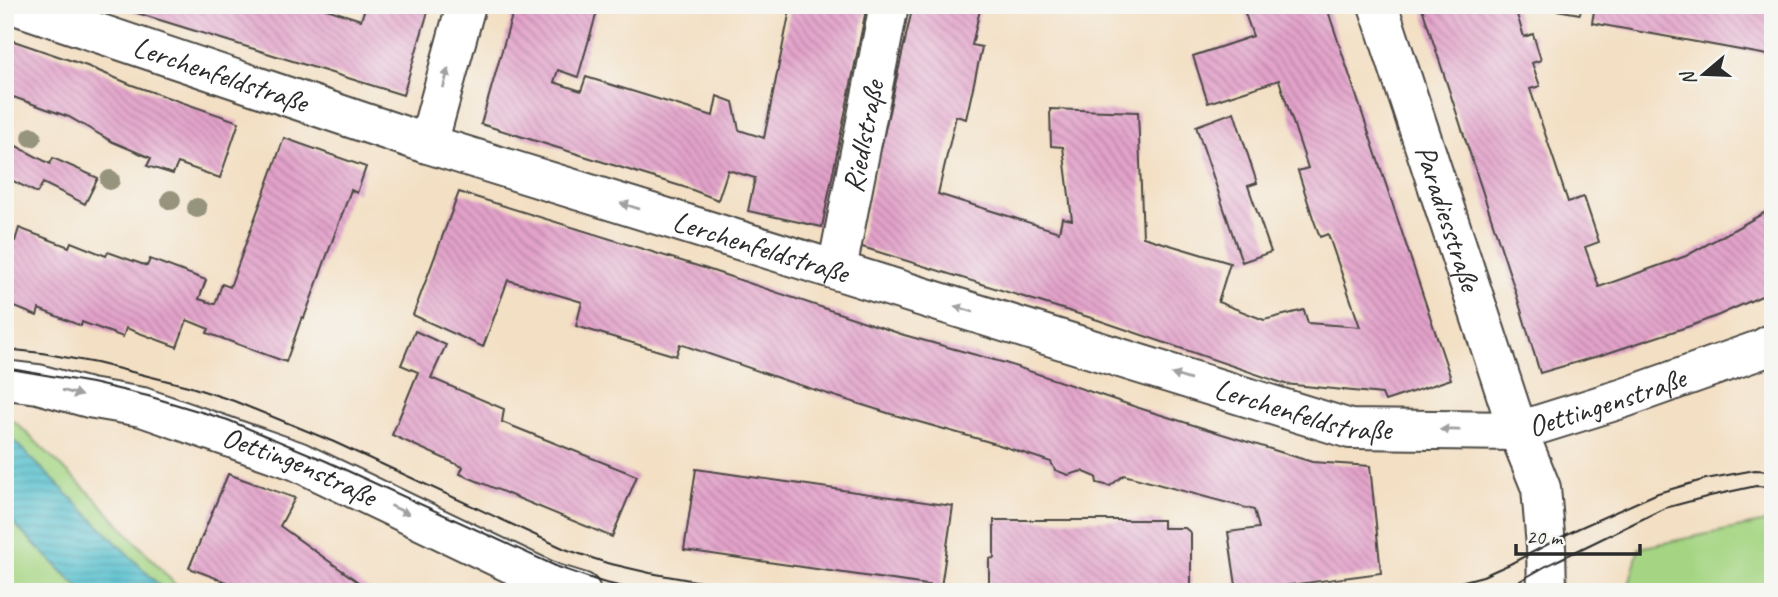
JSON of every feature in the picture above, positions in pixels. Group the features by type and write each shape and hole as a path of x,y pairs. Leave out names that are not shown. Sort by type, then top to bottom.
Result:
{"street":[{"name":"Lerchenfeldstraße","path":"15,5 428,144 1350,429 1518,431"},
{"path":"428,144 466,5"},
{"name":"Riedlstraße","path":"837,269 889,5"},
{"name":"Paradiesstraße","path":"1378,5 1518,431"},
{"name":"Oettingenstraße","path":"1547,592 1541,488 1518,431 1769,352"},
{"name":"Oettingenstraße","path":"5,380 38,384 89,398 142,407 296,461 552,583 581,592"}],"green space":[{"path":"5,421 14,421 96,499 182,592 5,592"},
{"path":"1766,522 1773,523 1773,592 1627,592 1639,548"}],"water":[{"path":"5,432 166,592 83,592 5,515"}],"building":[{"path":"111,5 314,5 361,20 366,5 430,5 403,95"},
{"path":"515,5 599,5 578,77 558,70 554,82 581,91 586,77 713,116 717,96 733,102 739,130 764,138 791,5 867,5 822,227 748,211 755,178 728,170 718,200 481,124"},
{"path":"913,5 981,5 972,45 982,47 966,119 956,116 938,194 1059,232 1062,218 1072,220 1063,147 1051,146 1050,109 1138,112 1143,237 1230,263 1218,302 1264,320 1304,310 1308,323 1360,327 1328,234 1320,237 1313,218 1298,171 1308,168 1279,80 1208,103 1193,56 1253,36 1242,5 1326,5 1451,379 1385,401 1382,394 1285,384 1098,320 859,246"},
{"path":"1421,5 1514,5 1524,37 1533,34 1541,60 1532,63 1540,86 1530,89 1568,202 1584,197 1599,242 1585,247 1599,287 1686,256 1773,208 1773,291 1693,325 1540,373"},
{"path":"1539,5 1582,5 1580,14"},
{"path":"1595,5 1773,5 1773,56 1592,23"},
{"path":"5,38 239,122 220,178 178,163 173,174 147,166 151,158 113,142 69,117 5,94"},
{"path":"1234,112 1257,183 1248,186 1271,252 1242,262 1196,126"},
{"path":"284,138 366,167 357,193 351,190 286,362 207,333 209,329 187,320 177,347 126,328 123,337 82,322 81,326 39,309 37,316 5,303 5,237 15,241 19,228 69,247 71,242 106,256 108,252 147,266 150,259 206,280 199,299 215,304 222,284 230,287"},
{"path":"5,140 50,164 53,158 98,178 85,204 43,183 37,193 5,177"},
{"path":"459,192 1312,462 1370,466 1381,573 1237,592 1228,532 1259,528 1254,510 1124,475 1110,486 1097,483 1096,477 1082,471 1068,475 1055,470 1051,462 787,381 680,344 676,356 576,326 582,302 508,280 483,347 413,315"},
{"path":"415,331 446,345 431,378 504,409 502,422 637,476 612,537 460,474 463,467 392,435 418,372 401,365"},
{"path":"696,469 953,506 941,587 684,550"},
{"path":"228,474 295,498 280,526 372,592 253,592 189,568"},
{"path":"994,520 1163,520 1163,528 1185,528 1191,533 1191,592 989,592 989,559 994,558"}],"tram line":[{"path":"5,349 96,363 188,386 234,401 334,442 565,549 650,573 758,592"},
{"path":"5,368 148,396 228,420 326,461 558,567 602,582 644,592"},
{"path":"1422,592 1483,576 1577,529 1658,493 1706,479 1755,470 1773,471"},
{"path":"1496,592 1665,508 1756,486 1773,487"}]}
